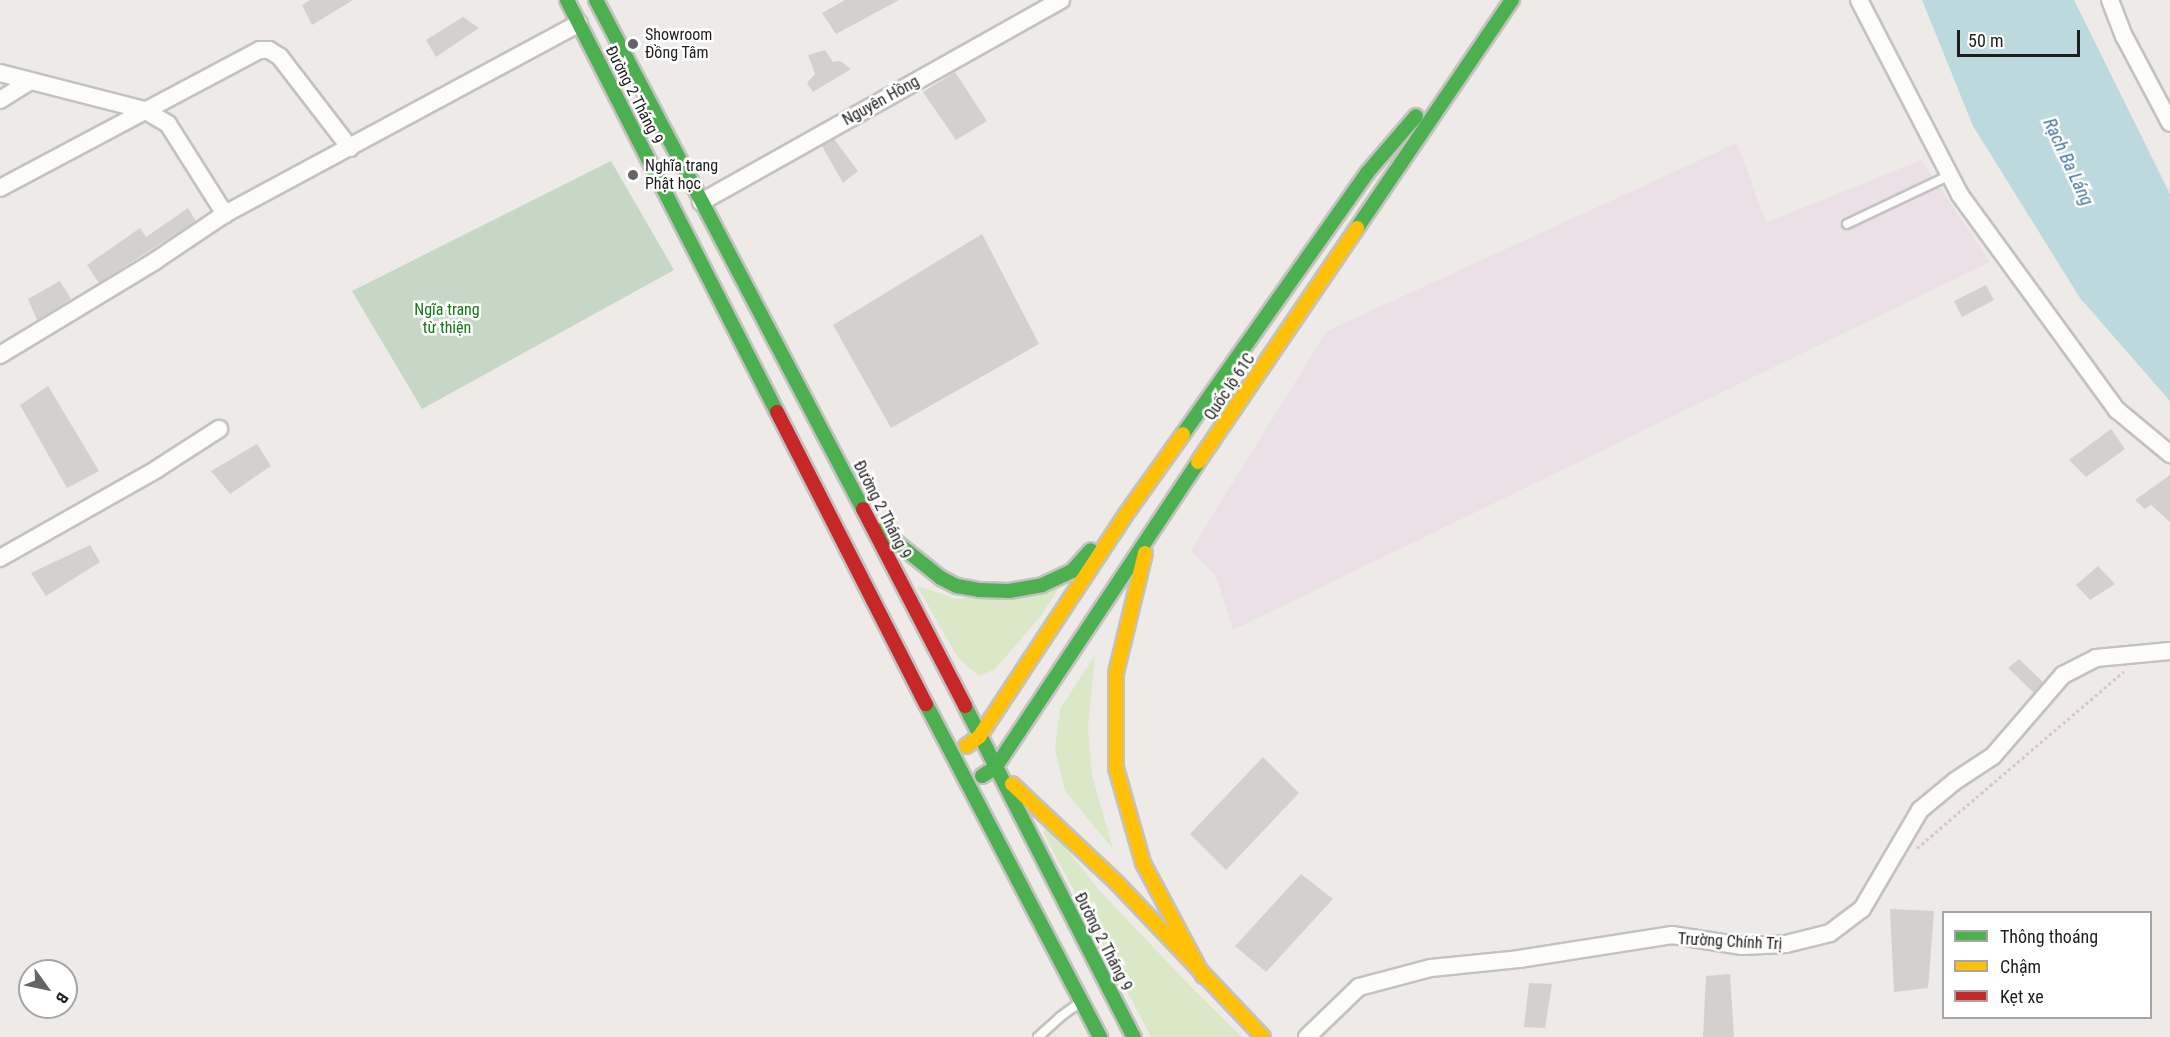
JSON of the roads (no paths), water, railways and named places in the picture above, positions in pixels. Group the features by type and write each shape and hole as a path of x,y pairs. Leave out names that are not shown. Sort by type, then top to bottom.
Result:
{"highway":[{"name":"Đường 2 Tháng 9","path":"567,0 967,785 1100,1037"},
{"name":"Đường 2 Tháng 9","path":"596,0 865,512 1134,1037"},
{"name":"Quốc lộ 61C","path":"995,768 1150,533 1512,0"},
{"name":"Quốc lộ 61C","path":"979,737 1126,514 1367,173 1494,26"},
{"path":"865,512 913,558 941,578 957,586 1009,591 1042,585 1072,571 1126,514"},
{"path":"1150,533 1116,673 1114,722 1116,768 1126,814 1143,863 1203,976"},
{"path":"952,754 979,737"},
{"path":"967,785 995,768 1118,883 1203,976 1263,1037"}],"street":[{"name":"Nguyên Hồng","path":"701,202 1061,0"},
{"path":"1859,0 1960,195 2117,410 2170,454"},
{"path":"2110,0 2124,36 2170,123"},
{"path":"0,355 145,267 225,214 579,22"},
{"path":"0,188 260,50 269,50 284,62 350,148"},
{"path":"0,74 144,110 168,124 225,214"},
{"path":"0,100 31,81"},
{"path":"0,558 157,469 219,429"},
{"path":"1307,1037 1359,987 1431,968 1519,959 1672,935 1742,946 1786,944 1830,933 1862,909 1920,810 1955,781 1993,756 2063,675 2096,658 2170,651"}],"lane":[{"path":"1847,224 1950,175"},
{"path":"1038,1037 1081,1002"}],"water":[{"name":"Rạch Ba Láng","path":"1922,0 2074,0 2170,194 2170,401 2080,298 1973,126"}],"place":[{"name":"Showroom Đồng Tâm","path":"633,44"},
{"name":"Nghĩa trang Phật học","path":"633,175"}],"park label":[{"name":"Ngĩa trang từ thiện","path":"447,319"}]}
